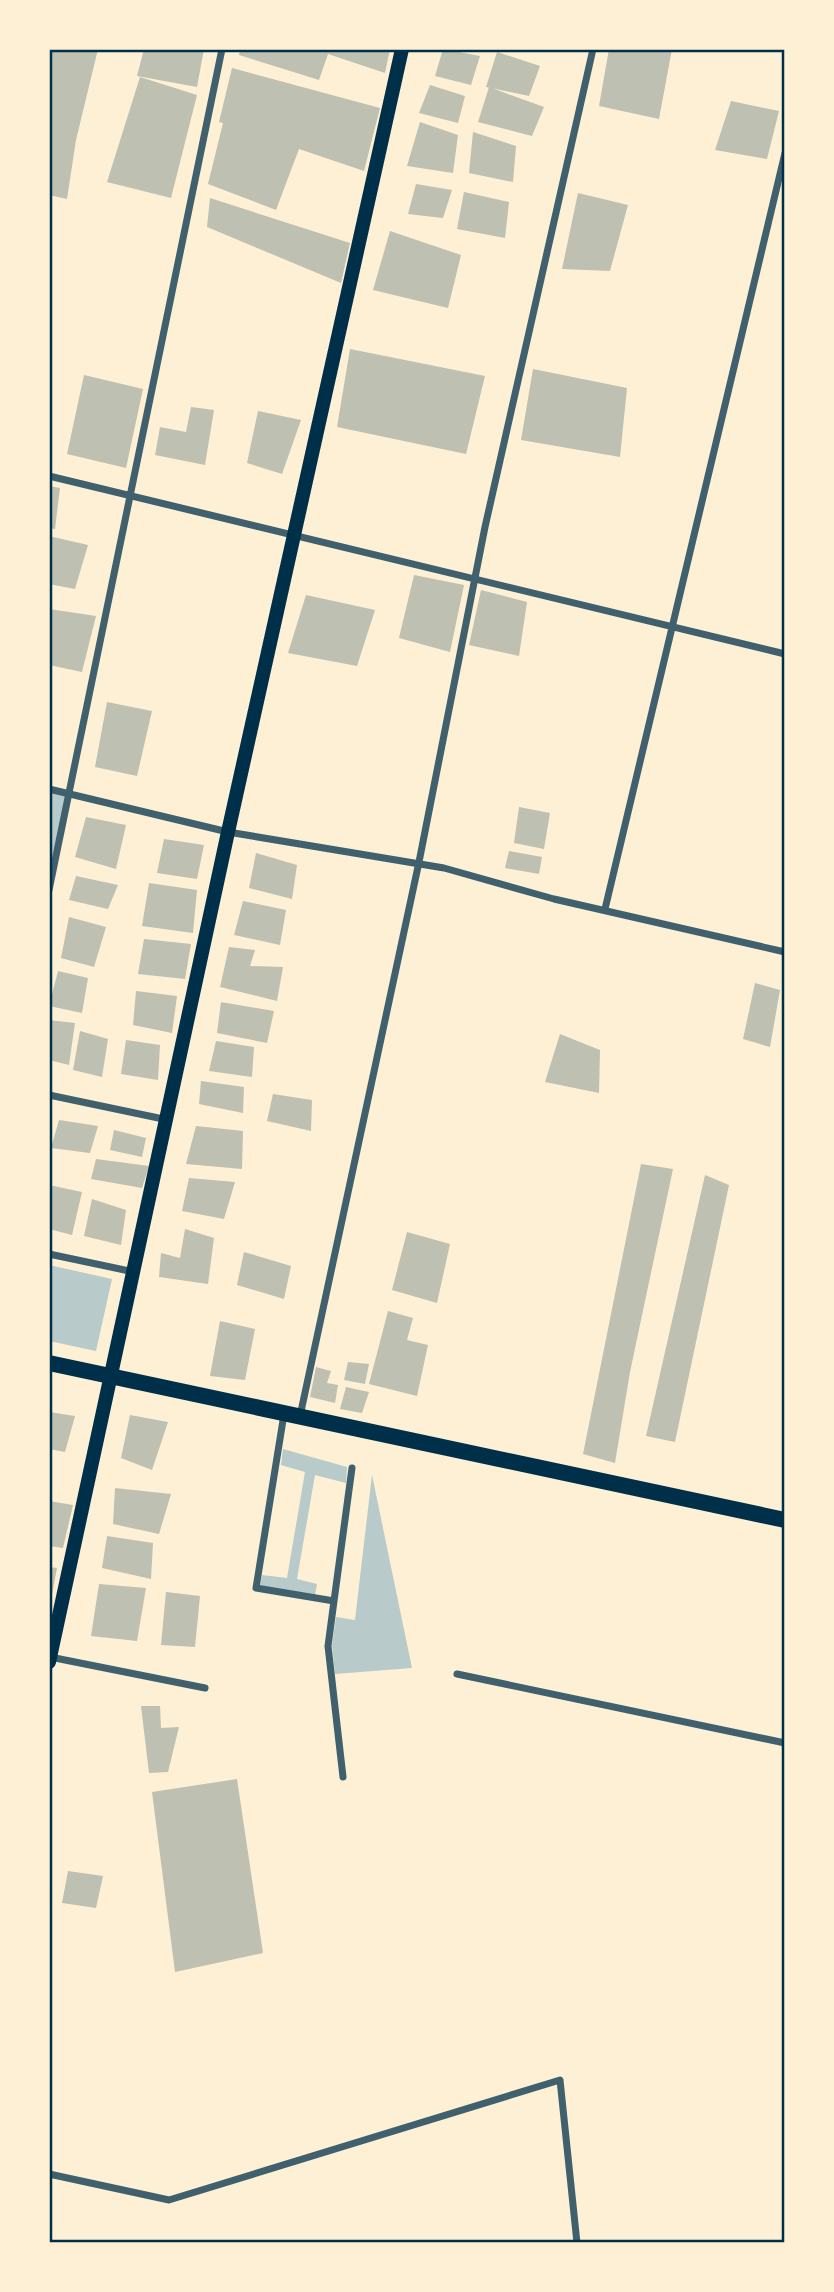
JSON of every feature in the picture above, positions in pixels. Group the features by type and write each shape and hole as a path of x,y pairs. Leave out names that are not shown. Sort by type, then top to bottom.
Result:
{"main road":[{"path":"49,1659 168,1120 228,832 402,49"},
{"path":"49,1363 785,1520"}],"street":[{"path":"49,890 222,49"},
{"path":"334,1601 256,1588 292,1415 419,862 475,580 593,49"},
{"path":"606,909 785,153"},
{"path":"49,476 785,654"},
{"path":"49,789 228,832 419,862 554,899 785,952"},
{"path":"49,1095 168,1120"},
{"path":"49,1254 134,1272"},
{"path":"343,1777 328,1646 352,1468"},
{"path":"49,1659 205,1688"},
{"path":"457,1674 785,1743"},
{"path":"49,2174 169,2200 560,2080 577,2243"}],"shaded area":[{"path":"49,789 69,793 49,870"},
{"path":"49,1265 112,1279 96,1351 49,1341"},
{"path":"283,1449 347,1467 346,1483 315,1475 297,1579 317,1584 315,1595 260,1586 262,1575 287,1578 305,1472 281,1465"},
{"path":"372,1475 412,1668 335,1674 332,1645 336,1617 355,1620"}],"building":[{"path":"49,49 98,49 76,140 67,199 49,195"},
{"path":"144,49 204,49 197,87 137,76"},
{"path":"240,49 390,49 385,73 328,54 319,80 239,55"},
{"path":"443,49 480,56 471,85 435,76"},
{"path":"609,49 672,49 659,119 599,106"},
{"path":"497,52 540,66 529,96 486,87"},
{"path":"232,68 380,108 364,171 299,149 276,210 208,184 223,123 219,122"},
{"path":"140,77 197,95 171,198 107,182"},
{"path":"430,85 465,96 458,123 419,113"},
{"path":"489,87 544,107 532,136 478,122"},
{"path":"731,101 779,111 767,159 715,150"},
{"path":"420,122 458,135 453,173 407,166"},
{"path":"473,132 516,146 513,182 469,173"},
{"path":"416,184 452,190 443,218 408,214"},
{"path":"464,192 509,202 505,238 457,229"},
{"path":"578,193 628,205 610,271 562,269"},
{"path":"210,198 350,243 341,283 207,227"},
{"path":"390,231 461,255 448,308 373,290"},
{"path":"350,349 485,376 466,454 337,427"},
{"path":"533,369 627,388 620,457 521,440"},
{"path":"84,375 143,389 126,468 67,454"},
{"path":"191,407 214,410 205,465 155,455 160,427 186,432"},
{"path":"258,411 301,420 282,474 247,463"},
{"path":"49,486 60,488 55,529 49,528"},
{"path":"49,536 88,545 75,589 49,584"},
{"path":"414,575 464,585 450,652 399,638"},
{"path":"481,590 527,602 519,656 469,645"},
{"path":"306,595 375,610 357,666 288,653"},
{"path":"49,609 96,616 82,672 49,665"},
{"path":"107,702 152,711 137,776 95,767"},
{"path":"519,807 550,813 544,849 514,843"},
{"path":"86,817 126,825 116,869 75,857"},
{"path":"164,839 204,845 197,879 157,873"},
{"path":"509,851 542,857 539,874 505,868"},
{"path":"256,853 297,865 292,899 249,888"},
{"path":"76,876 118,885 108,909 69,900"},
{"path":"149,883 197,890 193,933 142,926"},
{"path":"243,901 286,910 280,945 234,935"},
{"path":"69,917 106,927 94,967 61,958"},
{"path":"144,939 191,944 185,979 138,974"},
{"path":"229,947 255,950 250,966 283,967 277,1001 220,987"},
{"path":"58,971 88,978 82,1013 49,1006"},
{"path":"755,983 780,990 770,1047 743,1039"},
{"path":"136,991 177,996 172,1033 133,1025"},
{"path":"221,1002 274,1011 267,1043 217,1033"},
{"path":"49,1020 75,1023 69,1065 49,1060"},
{"path":"80,1031 108,1039 102,1077 73,1070"},
{"path":"560,1034 600,1050 599,1093 545,1082"},
{"path":"126,1040 160,1045 158,1080 121,1074"},
{"path":"216,1041 254,1047 252,1077 209,1071"},
{"path":"201,1081 244,1087 243,1113 199,1104"},
{"path":"273,1094 312,1100 311,1131 267,1121"},
{"path":"59,1120 98,1126 90,1153 51,1148"},
{"path":"196,1126 243,1131 242,1169 186,1164"},
{"path":"114,1130 146,1138 142,1157 110,1150"},
{"path":"96,1159 149,1166 142,1188 91,1179"},
{"path":"641,1164 673,1169 630,1372 615,1463 583,1454"},
{"path":"705,1175 729,1185 675,1442 646,1436"},
{"path":"189,1178 235,1182 224,1219 182,1211"},
{"path":"49,1185 82,1192 72,1235 49,1229"},
{"path":"92,1199 126,1210 121,1245 84,1236"},
{"path":"185,1229 214,1238 208,1284 159,1277 161,1253 180,1258"},
{"path":"407,1232 450,1244 437,1303 392,1290"},
{"path":"244,1252 291,1266 284,1299 237,1285"},
{"path":"388,1311 413,1318 407,1340 428,1345 417,1396 369,1384"},
{"path":"220,1321 255,1329 245,1380 210,1376"},
{"path":"348,1362 369,1364 365,1384 344,1380"},
{"path":"316,1367 331,1371 327,1383 338,1385 335,1403 310,1397"},
{"path":"346,1387 369,1392 362,1413 340,1409"},
{"path":"49,1412 75,1416 65,1452 49,1449"},
{"path":"130,1415 168,1422 152,1470 121,1458"},
{"path":"115,1488 171,1494 159,1534 113,1524"},
{"path":"49,1501 73,1505 63,1548 49,1546"},
{"path":"107,1536 153,1543 151,1579 102,1568"},
{"path":"49,1567 57,1568 50,1605 49,1605"},
{"path":"99,1584 146,1588 137,1641 91,1636"},
{"path":"166,1592 200,1596 195,1647 161,1645"},
{"path":"141,1706 160,1706 161,1728 179,1727 168,1772 149,1773"},
{"path":"237,1779 263,1953 175,1972 152,1792"},
{"path":"68,1871 103,1876 96,1908 62,1903"}]}
